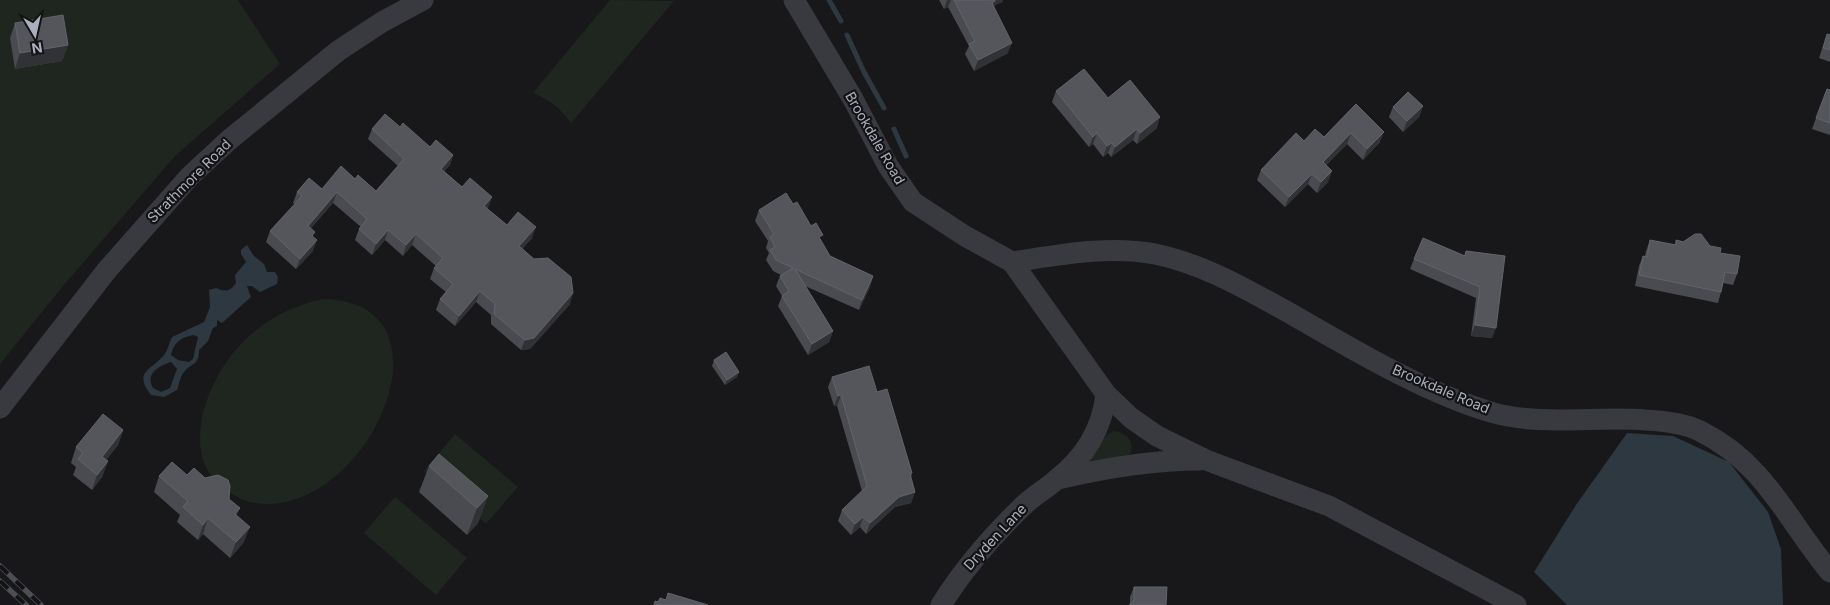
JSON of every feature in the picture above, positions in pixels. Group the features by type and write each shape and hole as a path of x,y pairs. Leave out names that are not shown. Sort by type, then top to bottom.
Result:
{"street":[{"name":"Strathmore Road","path":"0,408 107,270 190,176 229,140 338,51 382,22 423,0"},
{"name":"Brookdale Road","path":"794,0 853,99 888,166 913,202 965,236 1012,262 1106,394 1131,418 1158,436 1206,460 1329,506 1516,605"},
{"name":"Brookdale Road","path":"1012,262 1095,251 1132,251 1176,259 1237,283 1414,380 1473,406 1495,413 1525,418 1627,418 1672,422 1698,430 1730,448 1760,475 1830,572"},
{"name":"Dryden Lane","path":"941,605 961,574 993,536 1025,504 1058,479 1080,456 1098,431 1104,414 1106,394"},
{"name":"Dryden Lane","path":"1058,479 1100,469 1161,460 1206,460"}],"shaded area":[{"path":"0,0 238,0 280,64 175,156 63,286 0,364"},
{"path":"610,0 674,1 571,123 554,105 533,93"},
{"path":"247,245 254,256 264,264 267,272 275,272 278,277 277,284 260,292 252,286 247,286 251,297 222,323 217,320 217,326 213,328 208,341 199,350 198,359 183,374 177,390 164,397 151,395 144,381 146,372 167,351 172,337 204,322 210,307 209,290 216,288 227,290 234,286 236,283 235,275 246,262 241,254 241,250","holes":["194,335 198,337 193,359 189,362 178,360 171,355 179,341","171,362 177,369 170,388 161,392 153,388 151,383 152,375 157,368"]},
{"path":"323,299 364,308 387,332 393,365 386,403 367,440 340,473 305,496 266,504 241,499 227,491 212,476 203,459 200,439 202,418 208,397 217,377 229,359 250,335 269,321 289,310"},
{"path":"1114,431 1123,434 1129,439 1131,442 1130,454 1091,466 1086,460 1107,435"},
{"path":"1627,433 1673,436 1729,462 1768,512 1781,549 1783,605 1567,605 1534,572 1576,505"},
{"path":"455,434 518,487 486,524 424,471"},
{"path":"395,497 467,558 436,595 364,533"}],"building":[{"path":"954,0 995,0 992,3 1012,43 978,60 969,44 975,41"},
{"path":"63,15 68,45 20,53 15,23"},
{"path":"1827,34 1830,35 1830,50 1823,48"},
{"path":"1084,69 1108,98 1130,80 1160,117 1140,133 1137,129 1115,147 1112,143 1107,146 1097,133 1093,137 1056,91"},
{"path":"1827,89 1830,90 1830,123 1816,118"},
{"path":"1408,92 1423,106 1407,121 1393,107"},
{"path":"1356,104 1384,132 1367,149 1351,133 1323,162 1332,171 1321,182 1312,174 1289,197 1261,170 1296,133 1304,141 1315,129 1324,137"},
{"path":"385,114 400,127 403,123 430,147 436,140 453,155 441,169 462,187 470,178 492,197 484,206 507,225 518,212 536,227 519,246 534,259 548,258 571,277 573,293 534,338 525,340 494,314 495,304 480,291 459,316 440,299 453,284 434,268 443,258 416,234 406,245 388,230 376,244 359,229 367,219 337,192 308,226 315,232 312,236 317,240 300,259 270,231 302,196 297,192 309,178 322,189 341,166 355,179 358,175 376,191 404,159 372,129"},
{"path":"786,193 793,204 797,202 811,226 816,223 823,235 819,237 830,256 873,276 862,300 795,269 833,331 812,344 782,296 789,291 780,276 793,268 776,260 770,250 775,247 770,237 774,234 759,210"},
{"path":"1695,234 1701,234 1710,246 1721,248 1720,253 1740,256 1737,274 1725,272 1721,292 1639,275 1643,256 1647,257 1650,240 1676,245 1676,240 1683,242"},
{"path":"1423,238 1465,256 1466,251 1505,256 1496,328 1475,325 1480,287 1414,259"},
{"path":"726,352 739,372 727,380 714,360"},
{"path":"869,366 877,392 887,389 912,473 910,474 915,492 899,497 870,523 863,517 855,524 842,510 867,486 841,395 838,396 832,377"},
{"path":"103,414 123,430 102,457 108,461 97,475 78,459 83,453 76,447"},
{"path":"439,454 488,496 477,508 429,466"},
{"path":"172,462 187,475 194,468 205,478 218,475 228,480 230,486 229,499 240,508 235,514 250,527 236,542 208,518 203,525 183,507 188,501 159,476"},
{"path":"1134,587 1167,587 1166,605 1129,605 1134,601"},
{"path":"668,593 708,605 654,605 655,601 658,602 660,598 666,600"}],"waterway":[{"path":"829,0 841,21"},
{"path":"847,35 864,72 884,108"},
{"path":"894,129 906,156"}],"railway":[{"path":"0,566 41,605"},
{"path":"0,581 26,605"}]}
